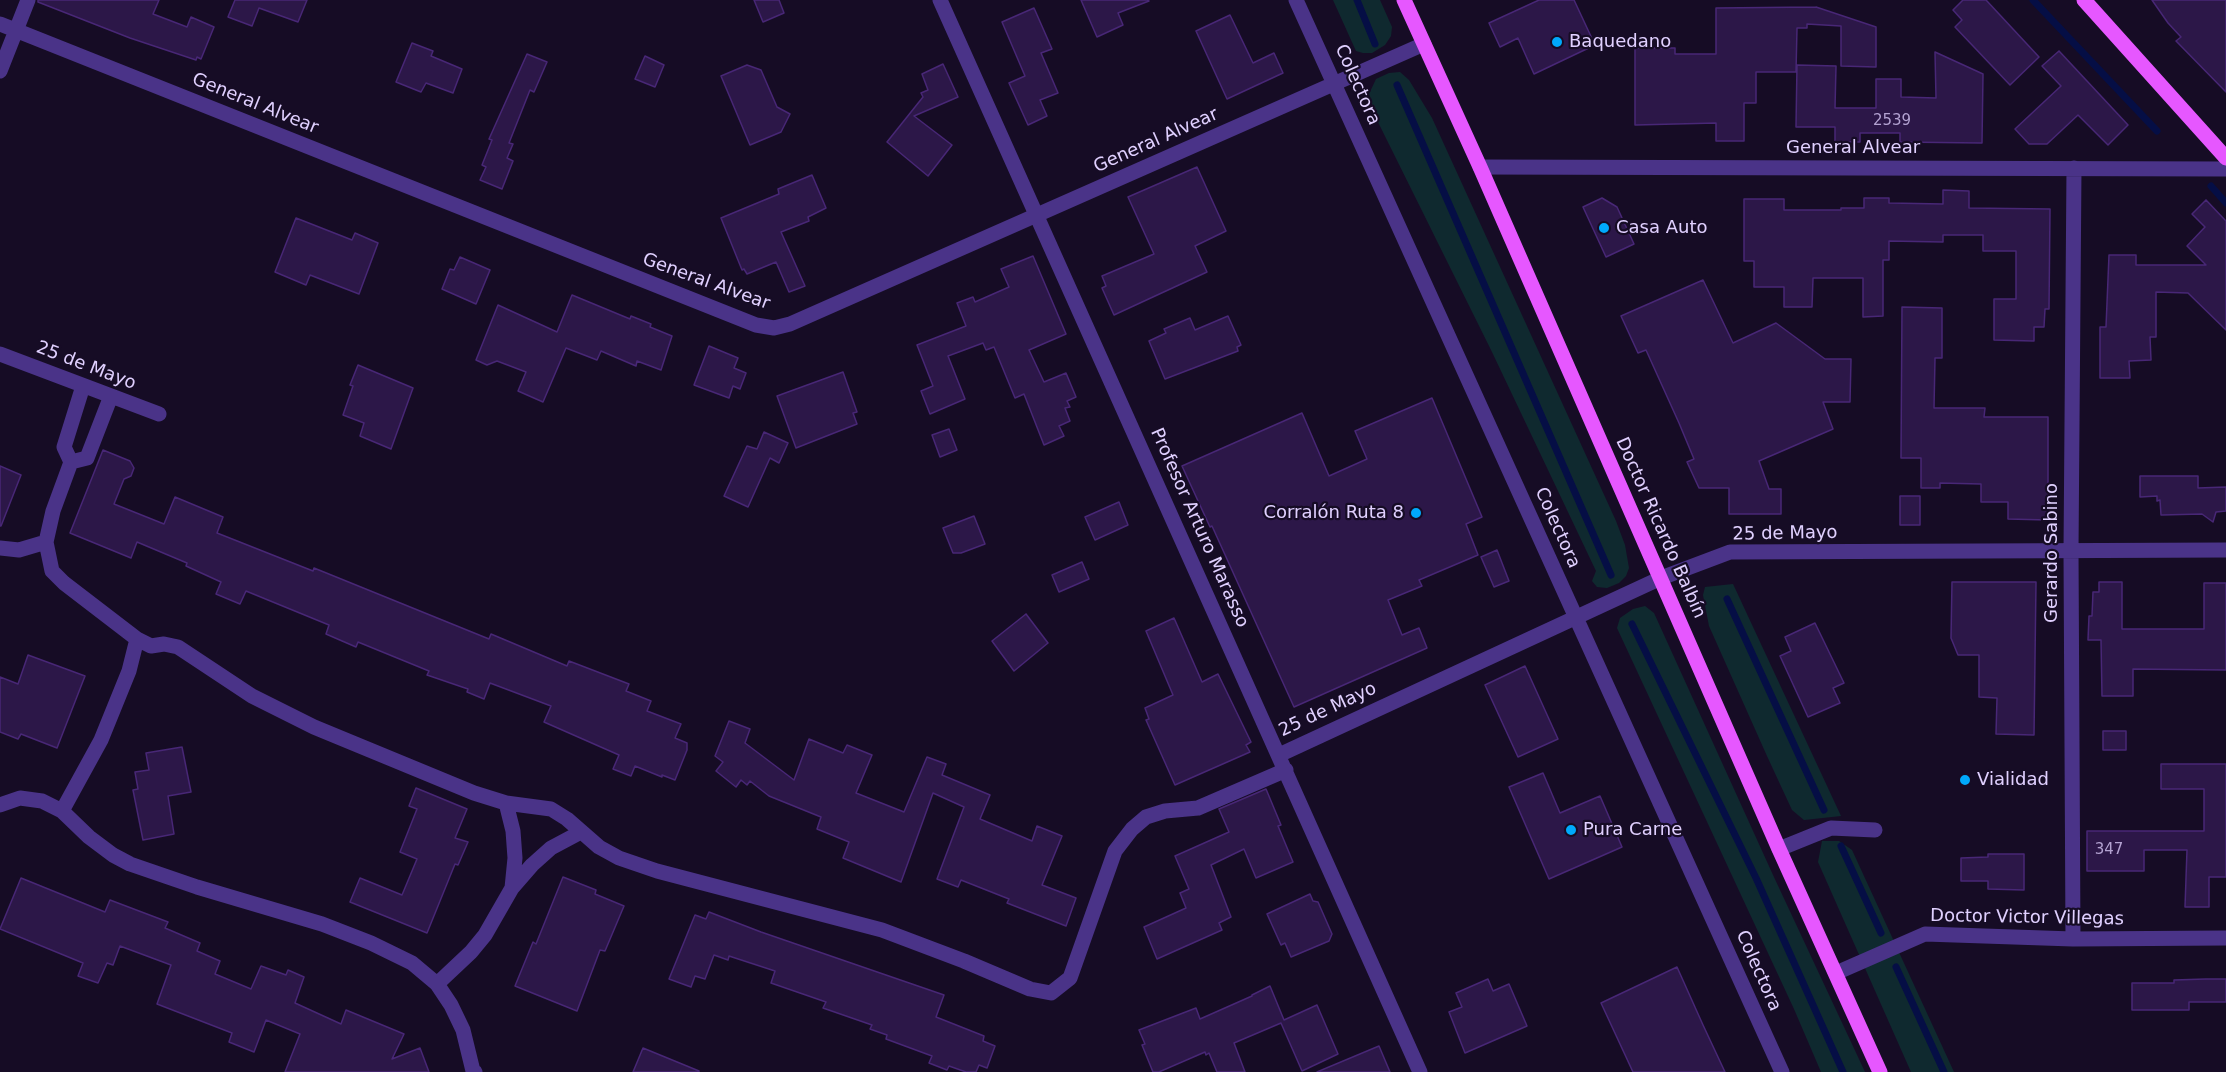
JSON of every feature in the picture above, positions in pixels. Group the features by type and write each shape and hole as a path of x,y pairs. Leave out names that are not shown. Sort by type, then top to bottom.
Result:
{"main road":[{"name":"Doctor Ricardo Balbín","path":"1404,0 1480,167 1779,849 1881,1072"},
{"path":"2084,0 2226,158"}],"street":[{"path":"0,71 28,0"},
{"name":"Profesor Arturo Marasso","path":"940,0 1420,1072"},
{"name":"Colectora","path":"1296,0 1782,1072"},
{"name":"General Alvear","path":"0,24 756,325 774,328 790,324 1424,44"},
{"name":"General Alvear","path":"1480,167 2226,169"},
{"name":"Gerardo Sabino","path":"2073,939 2071,552 2074,168"},
{"name":"25 de Mayo","path":"0,354 159,414"},
{"path":"83,386 64,447 71,462 53,511 46,542 52,571 64,583 137,639 151,646 164,644 178,647 252,696 314,727 436,779 506,803 551,809 567,819 599,847 619,858 657,871 882,930 1030,989 1052,993 1070,978 1115,851 1132,829 1146,816 1165,811 1198,808 1286,770"},
{"path":"71,462 87,458 111,396"},
{"path":"0,548 19,550 46,542"},
{"name":"25 de Mayo","path":"1279,755 1661,578 1730,552 2226,550"},
{"path":"62,811 101,740 129,671 137,639"},
{"path":"0,805 20,798 42,801 62,811 89,837 113,855 130,864 322,924 371,943 412,963 437,984 451,1005 463,1030 473,1072"},
{"path":"506,803 513,831 515,858 512,888"},
{"path":"1779,849 1832,828 1875,830"},
{"path":"437,984 471,952 485,935 512,888 550,848 581,832"},
{"name":"Doctor Victor Villegas","path":"1836,973 1925,934 2073,939 2226,938"}],"green space":[{"path":"1333,0 1380,0 1392,27 1391,36 1385,45 1372,53 1356,51"},
{"path":"1400,72 1409,80 1432,118 1616,521 1625,545 1629,568 1626,576 1619,583 1607,588 1597,587 1592,581 1596,571 1492,352 1375,116 1369,94 1376,79 1389,73"},
{"path":"1733,584 1841,816 1804,820 1792,810 1709,626 1703,595 1705,587"},
{"path":"1645,606 1654,613 1865,1072 1821,1072 1617,628 1620,618 1633,609"},
{"path":"1822,841 1839,841 1852,850 1954,1072 1911,1072 1818,862"}],"building":[{"path":"38,0 159,0 153,14 187,27 191,17 214,27 201,59 197,57 196,60 130,38 38,2"},
{"path":"235,0 307,0 298,22 259,8 252,26 228,17"},
{"path":"754,0 779,0 784,13 763,22"},
{"path":"1081,0 1149,1 1118,13 1123,25 1097,37"},
{"path":"1539,0 1574,0 1595,45 1534,74 1518,38 1500,47 1489,23"},
{"path":"1963,0 1986,0 2039,57 2010,85 1955,27 1962,20 1953,10"},
{"path":"2152,0 2226,0 2226,92 2176,41 2181,37"},
{"path":"1816,7 1876,27 1876,67 1841,66 1841,26 1807,24 1807,28 1797,28 1796,72 1756,72 1756,103 1744,103 1744,141 1716,141 1716,123 1635,125 1635,48 1675,48 1675,54 1716,54 1716,8"},
{"path":"1034,8 1052,49 1041,53 1058,93 1040,100 1047,116 1028,125 1009,83 1025,76 1002,22"},
{"path":"1230,15 1253,63 1274,53 1283,73 1227,99 1196,31"},
{"path":"412,43 433,51 431,56 462,69 453,93 426,83 421,92 396,82"},
{"path":"2059,51 2128,125 2108,145 2078,115 2047,144 2029,144 2015,129 2061,86 2042,66"},
{"path":"1935,52 1983,74 1982,143 1900,142 1900,133 1860,133 1860,142 1835,142 1835,127 1796,127 1797,65 1836,66 1835,108 1876,108 1876,79 1901,79 1901,97 1936,98"},
{"path":"527,54 547,62 534,92 530,90 509,143 513,144 507,158 513,161 502,189 480,180 486,167 482,165 492,140 489,139"},
{"path":"645,56 664,65 655,87 635,79"},
{"path":"943,64 958,97 914,116 952,145 928,176 887,142 923,97 921,93 928,90 922,74"},
{"path":"747,65 761,70 777,107 790,114 781,132 750,145 721,76"},
{"path":"1197,167 1226,231 1195,246 1207,272 1114,315 1102,288 1106,286 1102,276 1154,254 1128,197"},
{"path":"812,175 826,208 808,217 809,221 781,232 805,286 789,292 776,262 747,274 744,269 742,270 721,218 779,194 778,189"},
{"path":"1943,190 1969,191 1969,208 2050,209 2049,309 2045,309 2044,327 2034,327 2034,341 1994,340 1994,299 2016,299 2016,251 1983,251 1983,235 1943,235 1943,242 1889,241 1889,260 1883,260 1883,316 1863,317 1863,278 1813,278 1812,307 1784,307 1784,287 1754,287 1754,261 1744,261 1744,199 1784,199 1784,210 1841,210 1841,208 1864,208 1864,198 1889,198 1889,203 1943,204"},
{"path":"1602,198 1617,207 1634,244 1606,257 1583,207"},
{"path":"2206,200 2226,221 2226,330 2188,293 2156,292 2156,337 2150,337 2151,360 2129,361 2130,378 2100,378 2100,327 2106,327 2109,255 2136,255 2136,265 2206,265 2187,246 2205,227 2192,214"},
{"path":"296,218 352,240 355,233 378,243 359,294 310,275 306,285 275,272"},
{"path":"1033,256 1066,334 1029,350 1044,382 1066,373 1076,397 1067,401 1070,407 1065,408 1070,421 1059,426 1064,436 1044,445 1024,394 1015,398 994,347 986,350 983,343 948,356 965,399 930,414 921,391 933,386 917,345 966,326 957,303 973,297 975,302 1009,287 1001,269"},
{"path":"460,257 490,270 476,304 442,289 450,269 454,270"},
{"path":"1703,280 1733,343 1776,323 1825,359 1851,359 1850,402 1823,402 1833,429 1759,461 1769,489 1781,489 1781,514 1729,514 1729,488 1699,488 1687,462 1694,459 1646,350 1638,353 1621,316"},
{"path":"572,295 630,319 631,316 651,324 650,327 672,336 661,370 637,361 636,366 601,351 597,360 566,348 543,402 518,391 526,372 497,361 487,365 476,360 498,305 557,332"},
{"path":"1902,307 1942,308 1942,358 1935,358 1934,408 1985,408 1984,417 2048,417 2048,520 2008,519 2008,502 1981,502 1981,484 1940,483 1940,488 1921,488 1921,458 1901,458"},
{"path":"1228,316 1241,345 1237,347 1238,351 1165,379 1149,341 1166,333 1164,329 1190,318 1195,330"},
{"path":"709,346 738,358 734,368 746,373 740,389 733,386 729,398 694,385"},
{"path":"358,365 413,388 391,449 360,436 364,423 343,415 353,386 350,385"},
{"path":"843,372 857,412 853,413 857,424 796,448 777,396"},
{"path":"1432,398 1482,517 1466,524 1478,555 1419,580 1422,586 1388,600 1402,635 1419,628 1427,648 1294,707 1212,526 1210,527 1182,466 1302,413 1329,476 1367,459 1355,431"},
{"path":"949,429 957,450 940,457 932,435"},
{"path":"764,432 788,443 779,463 770,458 748,507 724,496 747,446 757,449"},
{"path":"103,450 130,461 134,468 131,476 124,479 114,504 164,524 175,497 223,517 217,533 313,571 314,568 489,639 491,634 567,666 569,661 629,684 626,691 651,701 647,711 681,724 675,738 687,743 687,750 675,780 635,766 631,776 613,769 619,755 544,722 551,706 490,683 484,699 467,692 468,689 427,675 429,671 358,642 356,647 326,634 329,625 246,591 240,604 216,594 221,582 186,566 187,563 137,542 131,558 70,533"},
{"path":"0,466 21,475 1,526 0,526"},
{"path":"2140,476 2198,476 2198,488 2226,487 2226,511 2216,512 2213,522 2202,514 2161,515 2160,500 2157,501 2157,496 2140,497"},
{"path":"1900,496 1920,496 1920,525 1900,525"},
{"path":"1119,502 1128,525 1095,540 1085,517"},
{"path":"974,516 985,544 961,553 953,553 943,528"},
{"path":"1497,550 1509,581 1494,587 1481,557"},
{"path":"1082,562 1089,579 1059,592 1052,575"},
{"path":"1952,582 2036,582 2034,735 1996,734 1997,698 1979,697 1979,655 1958,655 1951,638"},
{"path":"2099,582 2122,582 2122,629 2204,629 2204,583 2226,583 2226,670 2133,669 2133,696 2102,696 2101,640 2088,640 2093,592 2099,592"},
{"path":"1026,614 1048,643 1014,671 992,641"},
{"path":"1174,618 1202,682 1218,674 1251,742 1246,745 1250,752 1175,785 1146,720 1149,719 1145,708 1173,695 1146,631"},
{"path":"1815,623 1844,683 1833,688 1840,703 1808,717 1780,656 1791,651 1785,637"},
{"path":"28,655 85,676 57,748 21,734 18,739 0,732 0,677 18,684"},
{"path":"1525,666 1558,739 1518,757 1485,685"},
{"path":"729,721 750,729 745,743 794,780 809,739 843,753 847,745 872,755 856,793 904,812 927,757 946,764 942,775 990,795 980,819 1032,841 1037,826 1062,836 1042,885 1076,898 1066,926 1007,903 1009,899 961,880 958,887 937,879 964,807 933,793 901,882 843,858 849,842 817,829 821,817 769,796 750,781 747,785 741,780 736,787 716,771 723,762 715,756"},
{"path":"2103,731 2126,731 2126,750 2103,750"},
{"path":"182,747 191,792 168,796 174,834 143,840 133,790 138,789 135,772 149,770 146,753"},
{"path":"2161,764 2226,764 2226,877 2209,877 2209,907 2185,907 2187,850 2144,850 2144,871 2087,871 2087,831 2204,831 2204,789 2161,789"},
{"name":"Pura Carne","path":"1543,773 1560,813 1600,796 1622,847 1549,879 1509,787"},
{"path":"416,788 467,809 455,838 468,842 458,865 455,864 427,933 350,902 360,878 402,895 417,859 400,852 417,809 409,806"},
{"path":"1266,789 1293,862 1256,878 1244,849 1211,865 1231,917 1219,923 1222,930 1157,959 1144,927 1186,908 1180,893 1189,889 1175,856 1229,832 1219,809"},
{"path":"1988,854 2024,854 2024,890 1988,889 1988,881 1961,881 1961,858 1988,857"},
{"path":"563,877 596,890 595,894 624,906 605,951 600,950 577,1011 515,986 533,942 536,944"},
{"path":"21,878 105,912 110,900 168,922 165,928 200,943 197,951 220,961 215,974 251,989 261,966 286,975 288,970 304,977 295,1003 341,1024 346,1010 404,1034 392,1059 420,1048 429,1072 285,1072 300,1034 266,1020 254,1052 229,1042 232,1033 157,1004 171,965 120,946 113,965 107,963 98,983 78,976 83,963 0,929"},
{"path":"1310,894 1313,901 1318,902 1332,934 1329,941 1291,957 1285,943 1281,945 1267,914"},
{"path":"709,912 944,995 936,1017 984,1036 983,1041 995,1046 987,1068 979,1065 976,1072 966,1072 949,1066 947,1070 929,1063 932,1056 886,1039 887,1035 870,1029 872,1025 823,1008 826,1002 771,983 775,971 729,956 728,960 714,955 705,979 695,976 691,987 669,979 695,915 706,919"},
{"path":"1677,967 1725,1072 1633,1072 1601,1003"},
{"path":"1488,979 1493,991 1509,984 1527,1026 1465,1053 1449,1012 1462,1007 1456,993"},
{"path":"2226,979 2226,1002 2189,1002 2189,1010 2132,1010 2132,983"},
{"path":"1270,986 1284,1020 1317,1005 1338,1054 1302,1071 1281,1023 1234,1043 1245,1072 1217,1072 1209,1053 1206,1055 1205,1052 1159,1072 1153,1072 1142,1045 1145,1044 1139,1030 1196,1008 1200,1019"},
{"path":"1379,1046 1390,1072 1317,1072"},
{"path":"643,1048 699,1071 699,1072 633,1072"}],"waterway":[{"path":"1357,0 1375,44"},
{"path":"2033,0 2157,131"},
{"path":"1397,85 1611,575"},
{"path":"2211,186 2226,203"},
{"path":"1727,599 1824,810"},
{"path":"1632,624 1756,878 1843,1072"},
{"path":"1841,846 1881,933"},
{"path":"1896,967 1944,1072"}],"place":[{"name":"Baquedano","path":"1557,42"},
{"name":"Casa Auto","path":"1604,228"},
{"name":"Corralón Ruta 8","path":"1416,513"},
{"name":"Vialidad","path":"1965,780"},
{"name":"Pura Carne","path":"1571,830"}]}
